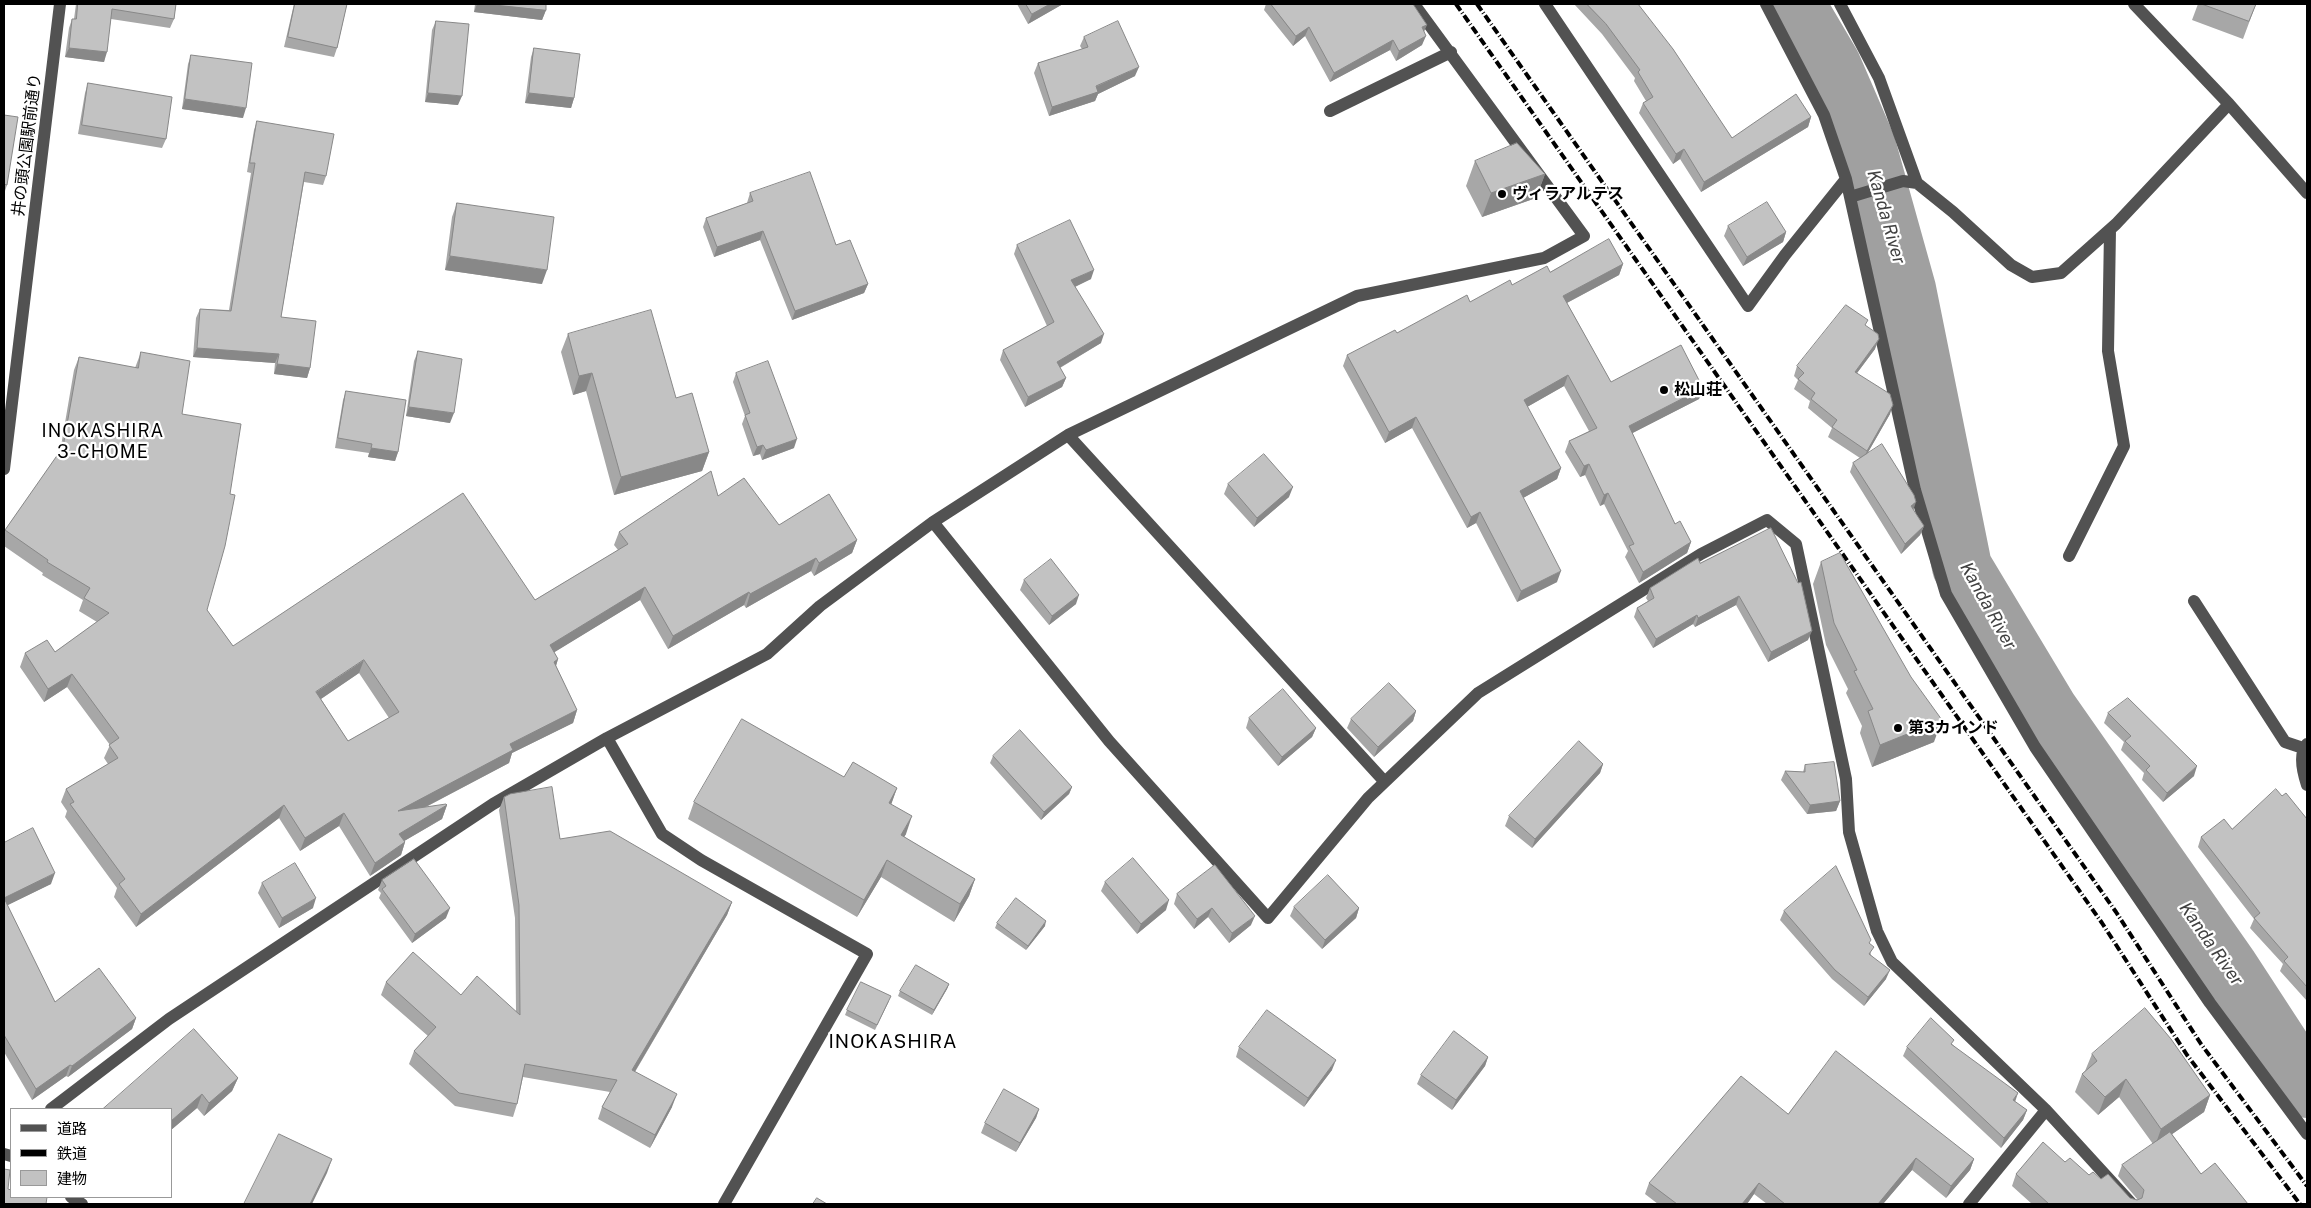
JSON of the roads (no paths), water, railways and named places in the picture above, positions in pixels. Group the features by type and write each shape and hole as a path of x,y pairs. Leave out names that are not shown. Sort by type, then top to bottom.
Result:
{"street":[{"name":"井の頭公園駅前通り","path":"4,469 60,4"},
{"path":"52,1108 186,1008 493,804 607,738 767,654 820,606 933,522 1068,435 1356,296 1544,258 1584,236 1414,4"},
{"path":"1545,4 1748,306 1785,254 1846,179"},
{"path":"1766,4 1824,115 1846,179 1915,490 1946,594 2035,747 2210,1003 2307,1134"},
{"path":"1840,4 1879,78 1917,183"},
{"path":"2134,4 2229,104 2307,193"},
{"path":"1330,112 1450,52"},
{"path":"1850,197 1903,180 1917,183 1953,212 2010,265 2032,277 2061,274 2110,230 2229,104"},
{"path":"2069,556 2124,446 2108,351 2110,230"},
{"path":"1068,435 1384,781"},
{"path":"933,522 1110,741 1268,918 1384,781 1478,693 1701,554 1767,520 1796,544 1846,779 1849,832 1876,931 1892,962 2046,1110 2132,1204"},
{"path":"2194,601 2285,742 2305,746 2302,772 2307,785"},
{"path":"607,738 662,834 701,860 867,954 724,1204"},
{"path":"1969,1204 2046,1110"}],"waterway":[{"name":"Kanda River","path":"1795,4 1831,65 1866,146 1906,289 1962,567 2048,710 2228,967 2307,1088"}],"railway":[{"path":"1456,4 2102,923 2187,1055 2300,1204"},
{"path":"1477,4 2116,912 2201,1044 2307,1186"}],"place":[{"name":"ヴィラアルテス","path":"1502,194"},
{"name":"松山荘","path":"1664,390"},
{"name":"第3カインド","path":"1898,728"}],"district":[{"name":"INOKASHIRA 3-CHOME","path":"103,441"},
{"name":"INOKASHIRA","path":"893,1042"}]}
